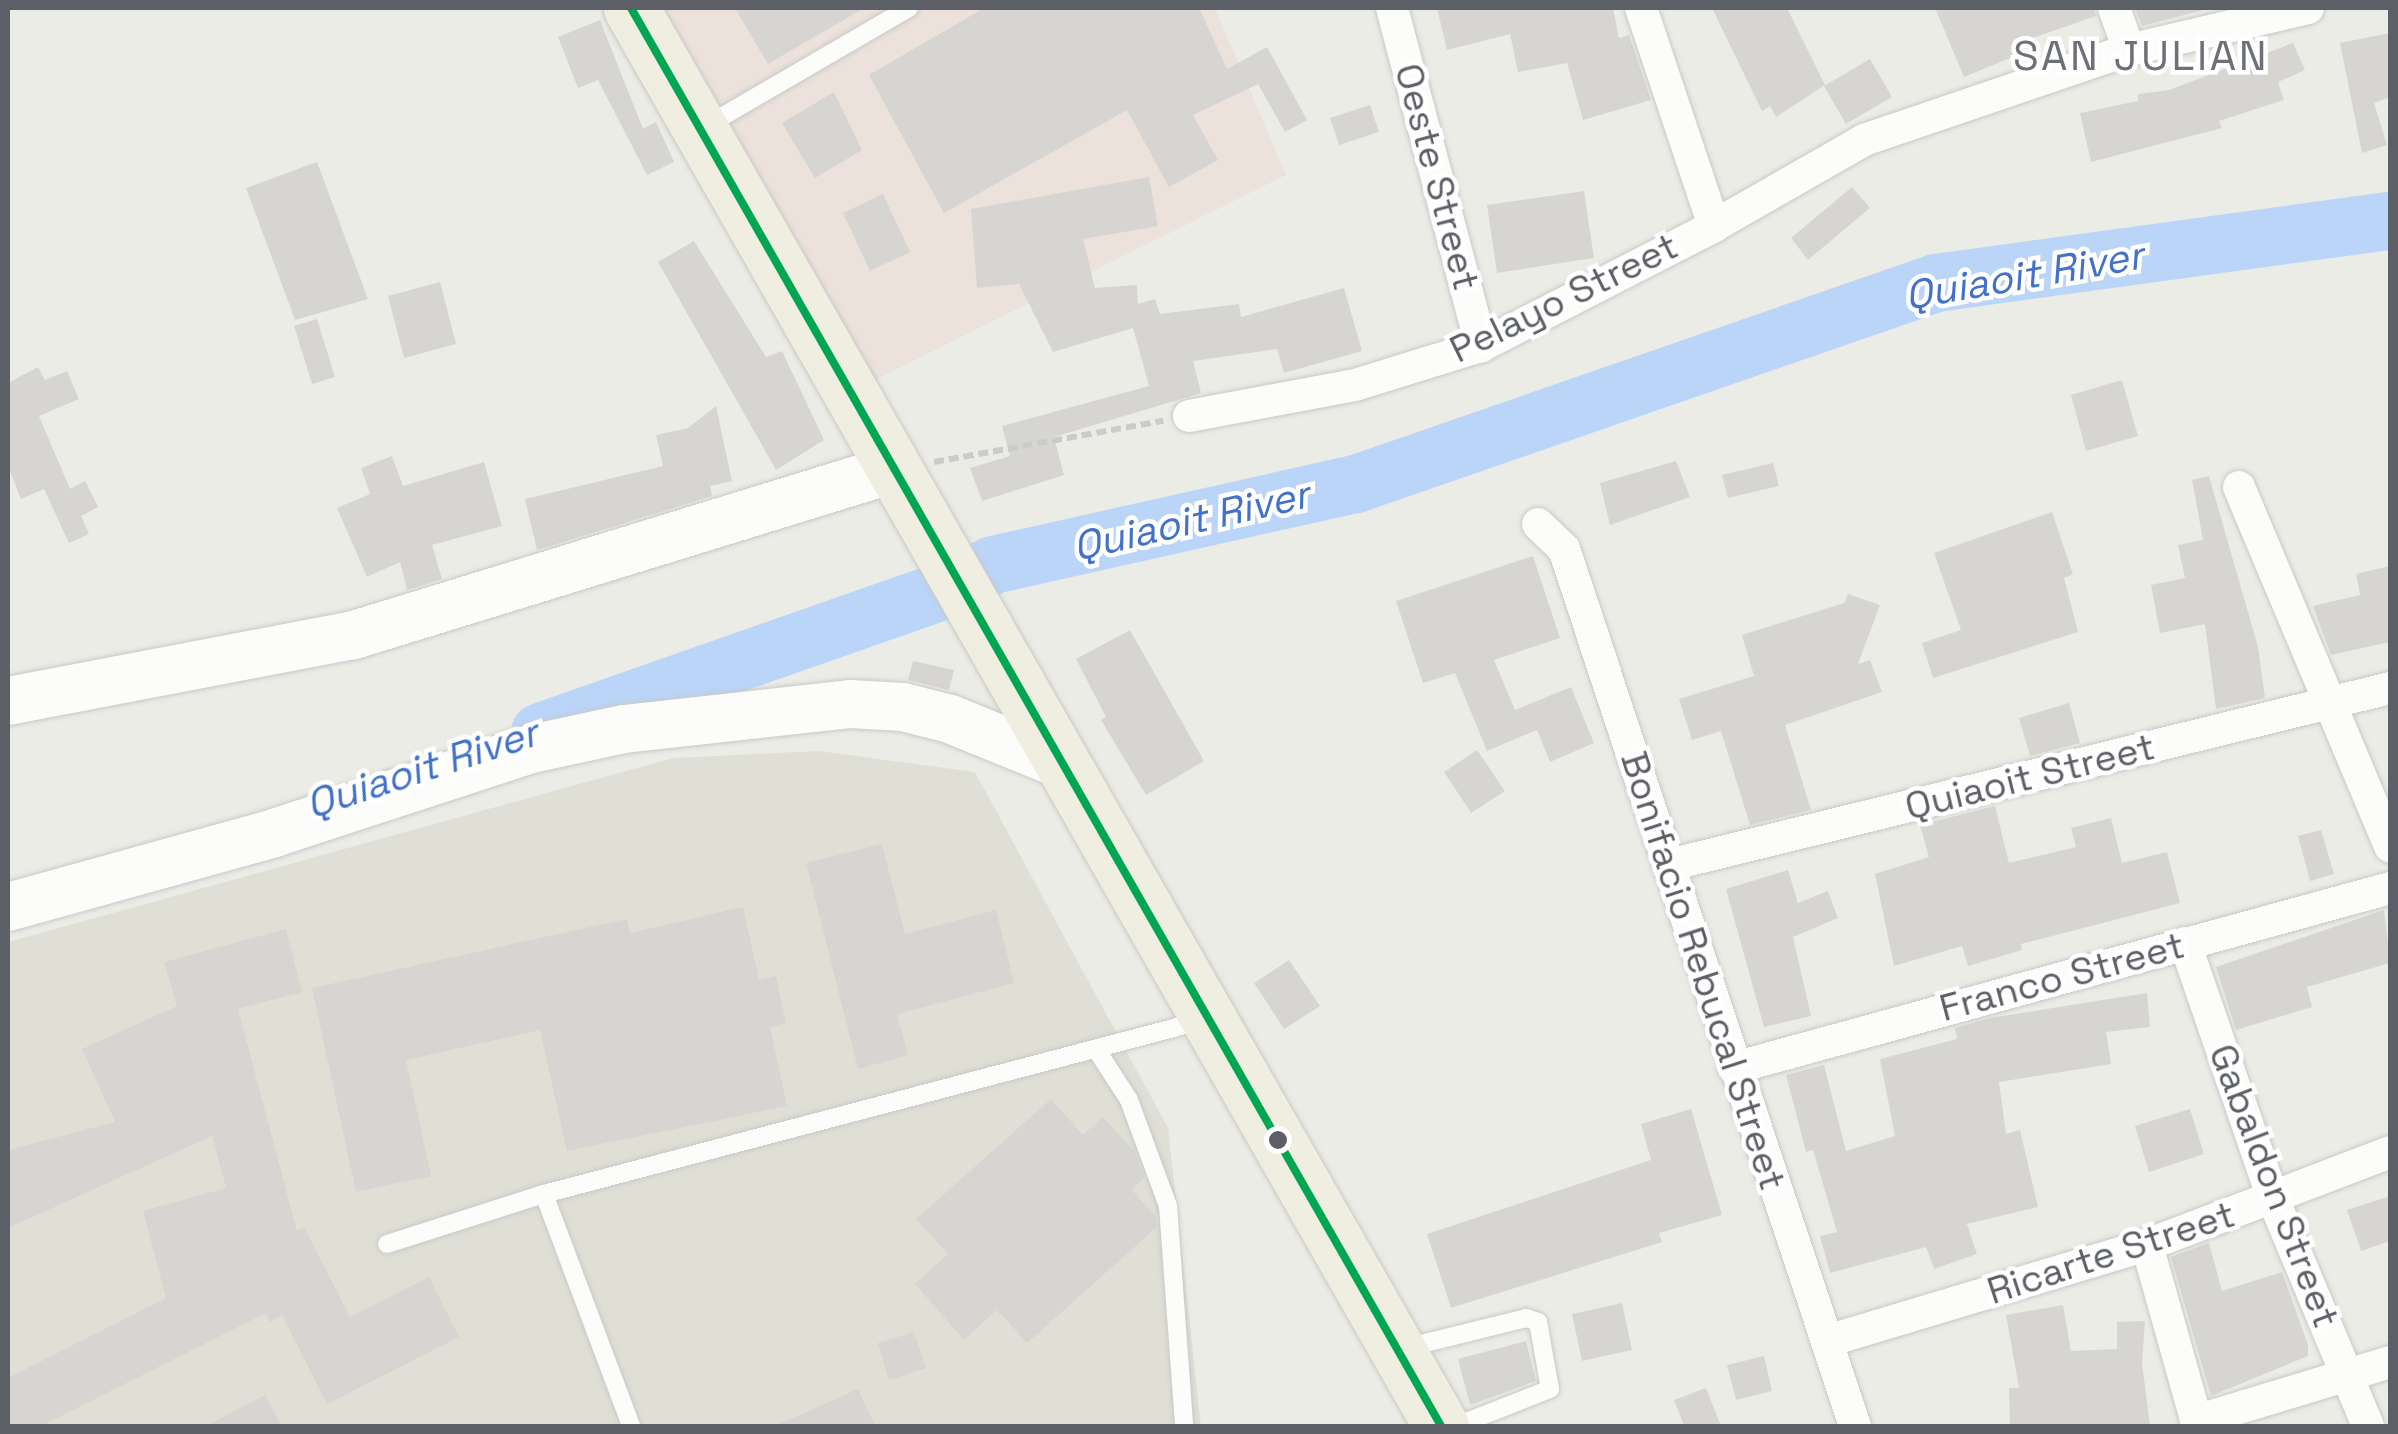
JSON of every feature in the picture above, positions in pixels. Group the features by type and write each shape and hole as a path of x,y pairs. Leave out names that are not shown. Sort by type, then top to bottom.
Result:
{"highway":[{"path":"630,8 1204,1020 1441,1426"}],"street":[{"name":"Oeste Street","path":"1392,8 1482,346"},
{"name":"Pelayo Street","path":"1189,416 1355,385 1482,346 1714,226 1641,8"},
{"path":"2114,8 2128,50"},
{"path":"1714,226 1864,140 2128,50 2308,8"},
{"path":"2239,487 2390,847"},
{"path":"8,701 354,635 904,490"},
{"name":"Bonifacio Rebucal Street","path":"1538,524 1564,549 1855,1426"},
{"name":"Quiaoit Street","path":"1669,865 2390,688"},
{"path":"8,908 256,838 531,749 624,729 850,704 903,707 950,719 1061,764"},
{"name":"Franco Street","path":"1734,1068 2390,888"},
{"name":"Gabaldon Street","path":"2185,943 2274,1201 2368,1426"},
{"name":"Ricarte Street","path":"1827,1341 2147,1245 2274,1201 2390,1152"},
{"path":"2147,1245 2197,1424 2390,1362"}],"lane":[{"path":"701,129 909,8"},
{"path":"387,1244 544,1194 1098,1052 1204,1020"},
{"path":"1098,1052 1129,1100 1168,1206 1184,1426"},
{"path":"544,1194 631,1426"},
{"path":"1395,1351 1526,1318 1538,1322 1550,1389 1456,1426"}],"path":[{"path":"904,490 1189,416"}],"shaded area":[{"path":"657,8 1215,8 1286,175 871,382"},
{"path":"819,751 975,772 1168,1128 1201,1426 8,1426 8,942 673,758"}],"building":[{"path":"735,8 864,8 768,64"},
{"path":"984,8 1199,8 1227,69 1267,47 1307,120 1285,132 1258,84 1193,115 1218,160 1169,187 1127,110 944,213 869,75"},
{"path":"1437,8 1613,8 1619,38 1629,35 1651,100 1583,120 1567,63 1518,72 1510,34 1447,50"},
{"path":"1712,8 1787,8 1825,85 1776,117 1770,106 1762,111"},
{"path":"1935,8 2094,8 2096,16 2030,39 2034,48 1964,77"},
{"path":"2135,8 2211,8 2142,26"},
{"path":"600,20 643,129 656,122 674,162 647,175 598,80 578,88 558,37"},
{"path":"2390,33 2390,97 2374,103 2387,145 2362,153 2340,43"},
{"path":"2293,43 2305,70 2278,82 2284,100 2219,121 2222,128 2091,162 2080,113 2138,101 2138,94 2169,90"},
{"path":"1870,59 1892,97 1846,124 1824,86"},
{"path":"834,92 862,150 815,178 782,123"},
{"path":"1370,105 1379,132 1339,145 1330,118"},
{"path":"317,162 368,299 295,320 246,188"},
{"path":"1149,177 1158,226 1083,239 1095,288 1137,285 1138,304 1155,299 1160,314 1239,304 1241,317 1344,288 1362,351 1284,373 1277,349 1193,361 1201,393 1054,437 1064,475 982,501 970,468 1010,456 1002,426 1149,386 1133,328 1053,352 1019,284 977,288 971,209"},
{"path":"1852,187 1870,208 1808,260 1791,238"},
{"path":"1584,191 1594,258 1497,273 1487,205"},
{"path":"883,194 910,252 870,271 843,213"},
{"path":"694,241 766,357 782,351 824,440 776,470 658,262"},
{"path":"440,282 456,344 404,358 388,296"},
{"path":"317,319 335,377 312,384 294,326"},
{"path":"38,367 45,380 67,371 79,399 39,416 70,489 85,481 98,507 81,516 89,534 69,543 44,489 21,499 8,466 8,383"},
{"path":"2122,380 2138,436 2086,451 2071,395"},
{"path":"716,406 732,481 710,486 712,496 537,550 525,499 663,466 656,435 688,428"},
{"path":"392,456 403,486 484,462 502,526 432,545 442,579 407,590 400,562 367,577 337,508 370,494 361,468"},
{"path":"1676,461 1690,497 1610,525 1600,483"},
{"path":"1773,463 1779,486 1728,498 1722,475"},
{"path":"2209,476 2258,647 2265,698 2216,709 2205,624 2160,633 2151,585 2185,578 2178,545 2203,540 2192,480"},
{"path":"2052,512 2073,574 2064,578 2078,632 1933,678 1922,643 1961,630 1934,553"},
{"path":"1533,556 1560,638 1494,660 1515,710 1571,687 1594,743 1550,762 1537,730 1487,751 1455,673 1423,683 1396,601"},
{"path":"2390,566 2390,642 2331,655 2313,606 2360,595 2356,574"},
{"path":"1848,594 1880,605 1858,664 1870,660 1882,692 1785,725 1811,810 1750,825 1721,731 1692,740 1679,699 1754,676 1742,635 1844,603"},
{"path":"1130,630 1204,761 1146,795 1101,720 1106,717 1076,659"},
{"path":"913,661 954,670 949,690 908,680"},
{"path":"2069,703 2080,743 2030,756 2019,718"},
{"path":"1477,750 1505,791 1471,813 1444,772"},
{"path":"1995,806 2009,863 2076,847 2071,828 2111,818 2122,863 2167,852 2180,903 2021,944 2022,950 1968,966 1962,946 1894,966 1875,874 1929,857 1920,825"},
{"path":"2321,830 2334,874 2310,881 2298,836"},
{"path":"882,844 905,934 996,910 1014,983 897,1014 908,1055 858,1069 806,863"},
{"path":"1788,870 1798,903 1828,891 1838,918 1793,937 1811,1016 1764,1027 1726,889"},
{"path":"743,907 759,980 776,976 786,1023 770,1027 787,1106 567,1151 540,1030 406,1060 431,1176 356,1192 312,988 627,919 630,933"},
{"path":"2384,910 2390,963 2307,987 2312,1007 2236,1030 2216,967"},
{"path":"286,929 302,992 238,1009 297,1231 304,1227 350,1317 429,1277 459,1337 327,1404 282,1315 270,1322 266,1313 41,1426 8,1426 8,1378 166,1298 143,1211 226,1188 212,1136 8,1228 8,1150 115,1122 82,1049 177,1006 164,962"},
{"path":"1289,960 1320,1006 1284,1029 1254,983"},
{"path":"2147,993 2150,1027 2106,1032 2111,1064 1999,1082 2006,1134 2020,1130 2038,1207 1967,1224 1977,1254 1934,1269 1926,1247 1830,1273 1820,1236 1837,1232 1813,1150 1806,1152 1786,1075 1824,1065 1846,1151 1895,1136 1880,1059 1957,1039 1955,1028 1990,1018"},
{"path":"1051,1099 1083,1135 1103,1117 1135,1152 1144,1178 1132,1190 1156,1217 1157,1227 1027,1343 997,1310 964,1340 915,1284 948,1254 916,1219"},
{"path":"1691,1109 1722,1215 1659,1233 1662,1242 1451,1308 1427,1234 1651,1160 1641,1124"},
{"path":"2190,1109 2204,1154 2149,1172 2135,1126"},
{"path":"2390,1196 2390,1241 2361,1251 2347,1210"},
{"path":"2209,1243 2222,1291 2282,1272 2308,1345 2308,1356 2211,1396 2171,1257"},
{"path":"1622,1303 1632,1350 1582,1361 1572,1314"},
{"path":"2063,1305 2071,1351 2117,1349 2117,1322 2145,1321 2142,1363 2150,1426 2010,1426 2009,1388 2019,1388 2006,1315"},
{"path":"914,1332 926,1368 889,1380 878,1343"},
{"path":"1526,1341 1536,1381 1470,1405 1458,1359"},
{"path":"1764,1356 1772,1391 1736,1400 1727,1365"},
{"path":"1706,1388 1721,1426 1684,1426 1674,1400"},
{"path":"858,1389 875,1426 775,1426"},
{"path":"265,1395 282,1426 206,1426"}],"waterway":[{"name":"Quiaoit River","path":"540,732 949,589 993,565 1356,484 1936,283 2390,221"}],"transit line":[{"path":"631,8 1441,1426"}],"district":[{"name":"SAN JULIAN","path":"2141,56"}]}
